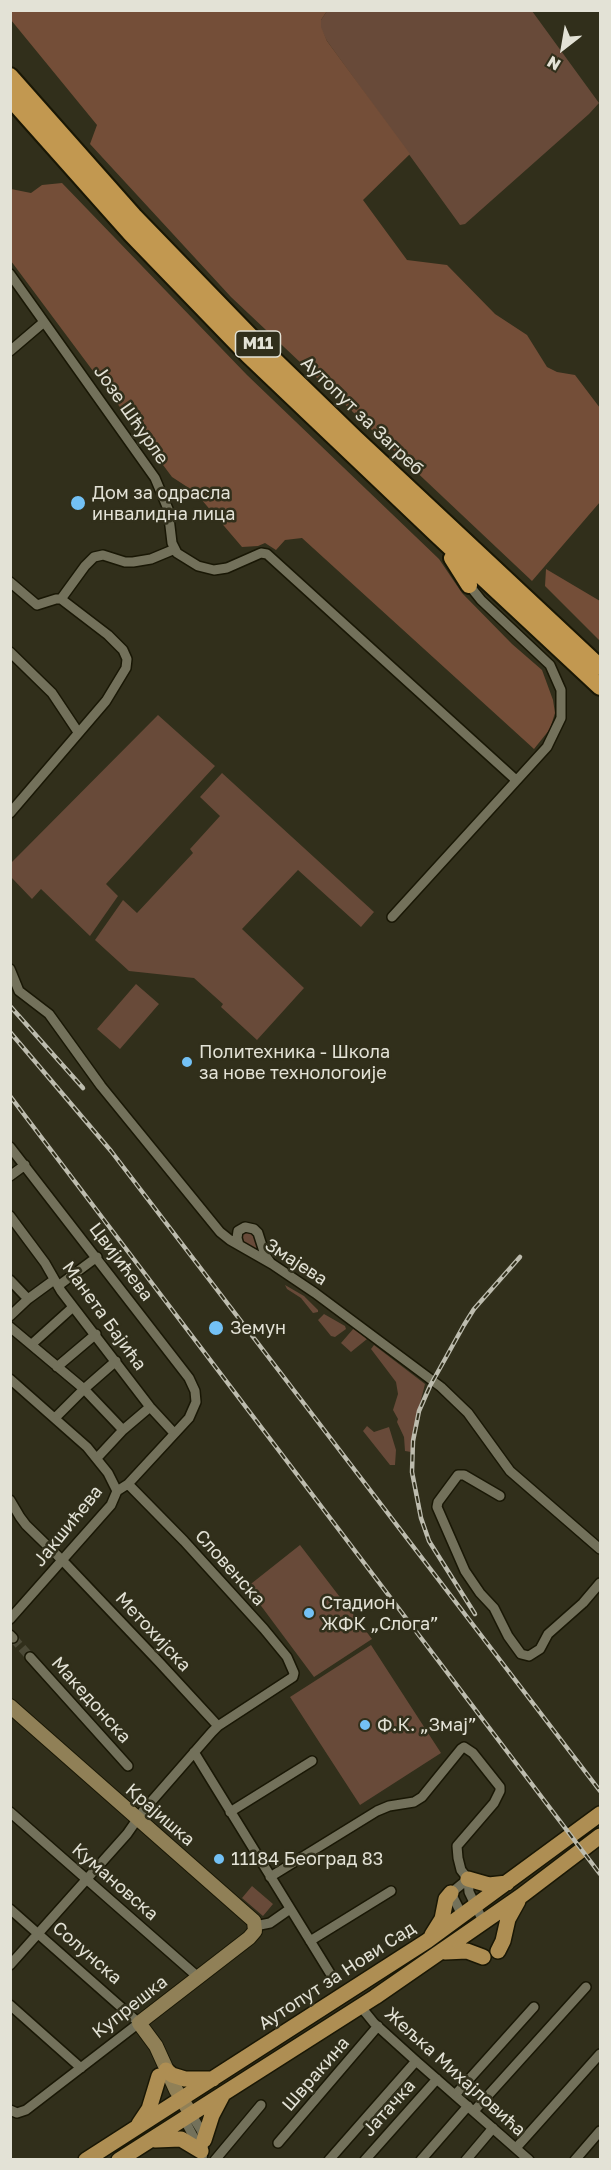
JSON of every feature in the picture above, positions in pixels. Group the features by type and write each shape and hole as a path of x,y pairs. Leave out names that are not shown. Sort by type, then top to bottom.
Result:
{"highway":[{"name":"Аутопут за Загреб","path":"10,76 104,182 251,337 600,667"},
{"name":"Аутопут за Загреб","path":"10,98 88,187 195,301 278,384 600,687"},
{"path":"436,534 469,585"}],"main road":[{"name":"Крајишка","path":"10,1706 251,1918 255,1926"},
{"name":"Аутопут за Нови Сад","path":"86,2160 427,1941 600,1814"},
{"name":"Аутопут за Нови Сад","path":"120,2160 361,2007 484,1923 600,1836"},
{"path":"468,1879 489,1885 510,1882"},
{"path":"427,1941 440,1923 446,1899 451,1893"},
{"path":"498,1951 503,1941 510,1912 521,1896"},
{"name":"Купрешка","path":"139,2023 249,1938 255,1926"},
{"path":"439,1954 459,1950 483,1957"},
{"name":"Солунска","path":"139,2023 159,2054 163,2073 188,2117"},
{"path":"136,2129 149,2109 163,2073 184,2079 213,2079"},
{"path":"146,2142 181,2139 202,2151 212,2115 223,2095"}],"street":[{"name":"Јозе Шћурле","path":"10,274 155,478 168,509 174,549"},
{"path":"10,351 44,322"},
{"path":"61,599 94,557 103,555 125,562 133,562 151,559 174,549 188,560 208,569 227,568 264,553 516,780"},
{"path":"10,582 37,605 61,599 108,635 123,651 127,659 126,668 112,692 10,813"},
{"path":"392,917 547,747 558,726 562,711 559,681 543,657 481,600 469,585"},
{"path":"10,652 52,693 78,732"},
{"name":"Змајева","path":"10,969 19,991 49,1014 136,1132 179,1180 220,1232 272,1264 344,1314 448,1394 468,1413 510,1471 600,1549"},
{"name":"Цвијићева","path":"10,1147 189,1378 195,1391 196,1402"},
{"path":"10,1176 25,1165"},
{"name":"Манета Бајића","path":"10,1216 45,1263 73,1307 150,1407 174,1433"},
{"path":"238,1245 237,1235 241,1228 251,1227 258,1233 272,1264"},
{"path":"220,1232 237,1235"},
{"path":"249,1251 258,1250 262,1245"},
{"path":"10,1316 28,1299 97,1257"},
{"path":"10,1280 28,1299"},
{"path":"32,1344 73,1307"},
{"path":"11,1328 84,1389 123,1430"},
{"path":"57,1367 96,1334"},
{"path":"55,1418 116,1362"},
{"path":"10,1379 97,1458 114,1482 117,1491"},
{"name":"Јакшићева","path":"10,1619 111,1505 117,1491 128,1484 191,1414 196,1402"},
{"path":"97,1458 123,1430 150,1407"},
{"path":"500,1496 464,1475 458,1476 438,1502 437,1507 468,1577 494,1608 508,1636 521,1654 529,1656 540,1649 548,1634 583,1603 600,1583"},
{"name":"Словенска","path":"128,1484 191,1549 269,1636 293,1668 291,1681 218,1726"},
{"name":"Метохијска","path":"10,1500 26,1525 63,1560 218,1726"},
{"name":"Македонска","path":"30,1657 128,1766"},
{"path":"10,1965 127,1834 218,1726"},
{"path":"270,1877 377,1811 389,1806 414,1802 422,1797 464,1747 473,1753 500,1787 494,1803 457,1846 460,1864 468,1879 469,1892 484,1923"},
{"path":"194,1752 333,1978"},
{"path":"230,1812 312,1761"},
{"name":"Кумановска","path":"10,1812 198,1977"},
{"path":"468,1879 451,1893 471,1932"},
{"path":"310,1941 392,1891"},
{"name":"Солунска","path":"10,1909 139,2023"},
{"path":"255,1926 270,1923 290,1909"},
{"path":"421,2160 586,1987"},
{"path":"10,2005 81,2068"},
{"name":"Жељка Михајловића","path":"361,2007 416,2061 529,2160"},
{"path":"455,2095 534,2007"},
{"name":"Купрешка","path":"10,2110 17,2113 22,2112 139,2023"},
{"name":"Швракина","path":"278,2143 378,2026"},
{"path":"516,2148 600,2054"},
{"path":"329,2160 416,2061"},
{"name":"Јатачка","path":"365,2160 437,2079"},
{"path":"215,2160 261,2105"},
{"path":"188,2117 202,2151"},
{"path":"466,2160 493,2128"},
{"path":"575,2160 600,2131"}],"shaded area":[{"path":"10,11 327,11 321,20 321,27 327,41 410,154 363,200 407,260 447,265 495,314 527,335 547,367 557,372 575,375 600,408 600,502 532,581 231,297 90,144 97,125 11,20"},
{"path":"327,11 532,11 599,103 465,224 460,225 327,41 320,27 321,20"},
{"path":"62,183 247,375 439,559 462,593 512,644 542,670 553,700 555,713 550,729 534,749 302,538 285,540 276,550 265,543 242,547 195,492 172,477 11,261 11,189 31,193 42,185"},
{"path":"546,569 600,601 600,641 545,586"},
{"path":"158,715 215,766 106,884 118,896 90,936 41,889 32,899 11,877 11,863"},
{"path":"222,773 374,912 361,927 298,870 242,929 304,988 257,1040 221,1007 223,1004 194,978 129,971 95,940 123,900 137,913 193,853 190,849 220,816 200,797"},
{"path":"136,984 159,1004 120,1049 97,1029"},
{"path":"251,1229 259,1245 257,1248 250,1249 240,1243 240,1233"},
{"path":"285,1285 304,1296 318,1312 313,1313 301,1298 287,1289"},
{"path":"324,1314 345,1326 346,1329 335,1337 331,1336 318,1320"},
{"path":"354,1328 367,1339 351,1352 341,1343"},
{"path":"374,1345 425,1384 412,1436 411,1452 405,1451 404,1437 393,1410 398,1394 396,1382 371,1349"},
{"path":"367,1426 374,1432 389,1427 396,1450 395,1465 390,1465 363,1431"},
{"name":"Стадион ЖФК „Слога”","path":"300,1545 372,1639 314,1677 247,1587"},
{"name":"Ф.К. „Змај”","path":"371,1645 441,1753 360,1805 290,1697"},
{"path":"252,1886 273,1904 263,1916 242,1898"}],"tunnel":[{"path":"13,1638 30,1657"}],"railway":[{"path":"10,1006 83,1088"},
{"path":"10,1032 111,1151 600,1791"},
{"path":"10,1096 600,1874"},
{"path":"475,1614 429,1541 421,1518 412,1472 413,1441 419,1411 430,1386 464,1325 474,1309 520,1257"}],"place":[{"name":"Дом за одрасла инвалидна лица","path":"78,503"},
{"name":"Политехника - Школа за нове технологоије","path":"187,1062"},
{"name":"Земун","path":"216,1328"},
{"name":"Стадион ЖФК „Слога”","path":"309,1613"},
{"name":"Ф.К. „Змај”","path":"365,1725"},
{"name":"11184 Београд 83","path":"219,1859"}]}
